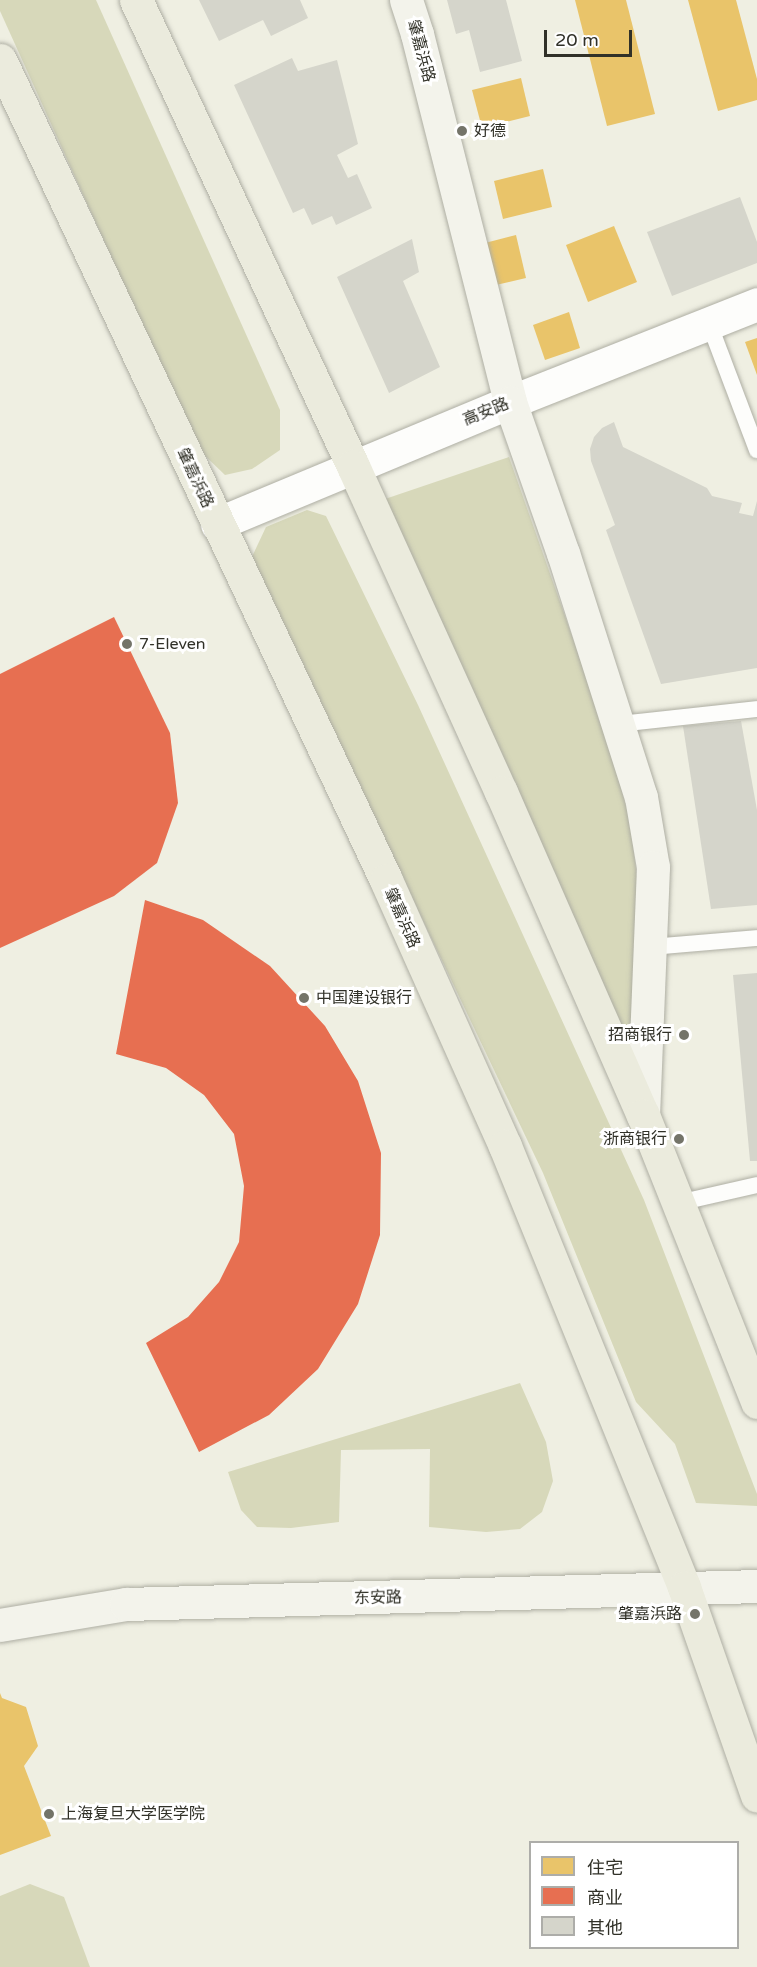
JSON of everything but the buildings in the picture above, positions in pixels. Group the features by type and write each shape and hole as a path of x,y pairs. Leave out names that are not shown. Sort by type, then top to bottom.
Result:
{"main road":[{"name":"肇嘉浜路","path":"136,0 353,466 643,1115 757,1402"},
{"name":"肇嘉浜路","path":"0,60 386,880 506,1146 684,1587 757,1796"}],"street":[{"name":"肇嘉浜路","path":"406,0 417,34 510,402 620,724 641,796 653,867 643,1115"},
{"name":"高安路","path":"217,524 510,402 757,304"},
{"name":"东安路","path":"0,1625 126,1604 757,1586"}],"lane":[{"path":"709,323 757,450"},
{"path":"620,724 757,709"},
{"path":"650,947 757,938"},
{"path":"678,1203 757,1185"}],"green space":[{"path":"0,0 96,0 280,410 280,450 252,469 225,475 198,449 0,11"},
{"path":"509,457 610,744 630,822 639,893 630,1051 385,499"},
{"path":"307,510 326,516 418,705 644,1200 757,1494 757,1506 696,1503 675,1444 636,1402 543,1173 251,559 266,527"},
{"path":"520,1383 546,1442 553,1481 542,1512 520,1529 486,1532 429,1527 430,1449 341,1450 339,1522 291,1528 257,1527 241,1510 228,1472"},
{"path":"30,1884 64,1897 90,1967 0,1967 0,1896"}],"place":[{"name":"好德","path":"462,131"},
{"name":"7-Eleven","path":"127,644"},
{"name":"中国建设银行","path":"304,998"},
{"name":"招商银行","path":"684,1035"},
{"name":"浙商银行","path":"679,1139"},
{"name":"肇嘉浜路","path":"695,1614"},
{"name":"上海复旦大学医学院","path":"49,1814"}]}
